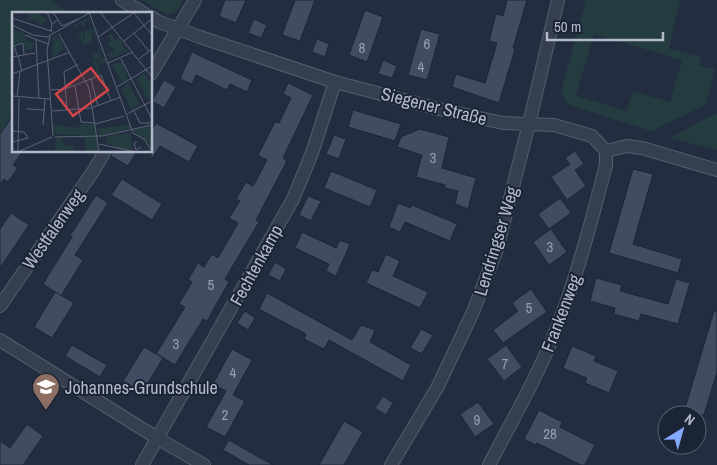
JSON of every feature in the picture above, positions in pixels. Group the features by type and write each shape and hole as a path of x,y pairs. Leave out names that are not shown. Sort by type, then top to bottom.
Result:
{"street":[{"path":"122,0 142,12"},
{"path":"152,72 195,0"},
{"name":"Lendringser Weg","path":"391,465 437,388 473,312 496,249 529,124 558,0"},
{"name":"Siegener Straße","path":"152,17 178,29 336,82 438,109 503,123 554,125 592,136 606,151"},
{"name":"Fechtenkamp","path":"142,465 293,199 312,153 336,82"},
{"path":"606,151 627,146 642,148 717,170"},
{"name":"Frankenweg","path":"489,465 527,393 558,326 581,261 606,165 606,151"},
{"name":"Westfalenweg","path":"0,306 104,152"},
{"path":"0,340 157,438 204,465"}],"green space":[{"path":"0,0 51,0 66,12 12,12 12,117 0,134"},
{"path":"142,0 183,0 175,13 167,15"},
{"path":"586,0 680,0 669,48 701,57 699,66 715,69 706,105 651,131 569,105 561,92","holes":["594,34 682,60 670,102 633,91 627,111 576,96"]},
{"path":"717,113 717,150 669,138"}],"building":[{"path":"225,0 246,0 236,23 219,16"},
{"path":"295,0 315,0 300,41 282,35"},
{"path":"507,0 527,0 499,103 452,87 456,74 485,83 497,43 489,41 496,14 503,16"},
{"path":"365,10 383,17 367,62 349,55"},
{"path":"254,19 267,25 261,38 248,33"},
{"path":"421,29 440,34 427,80 408,75"},
{"path":"317,39 329,44 325,57 312,52"},
{"path":"192,52 252,80 247,92 230,84 227,90 196,75 192,84 180,79"},
{"path":"383,60 397,66 392,78 378,74"},
{"path":"164,80 176,87 164,108 152,101"},
{"path":"288,83 313,95 283,158 287,161 256,220 259,222 225,279 229,282 207,321 203,319 175,365 157,354 163,358 142,393 123,381 144,347 156,354 185,307 179,304 192,282 188,280 198,263 204,267 212,254 218,258 238,223 229,218 240,201 236,199 246,182 253,186 267,160 258,155 275,122 279,123 291,98 283,94"},
{"path":"353,110 401,124 395,141 348,127"},
{"path":"12,117 12,152 22,152 13,165 18,168 8,182 4,179 0,185 0,134"},
{"path":"156,123 198,146 189,162 160,146 151,160 152,129"},
{"path":"420,129 449,137 442,168 476,178 468,209 455,204 458,191 445,188 445,185 416,177 422,155 397,147 401,137"},
{"path":"334,135 346,139 339,159 326,154"},
{"path":"575,151 584,164 575,170 586,186 567,200 551,177 570,164 565,158"},
{"path":"113,152 136,152 128,166 111,156"},
{"path":"633,169 653,174 633,244 682,259 678,273 609,253"},
{"path":"331,171 377,190 370,207 324,188"},
{"path":"122,179 162,204 152,220 111,195"},
{"path":"96,195 108,203 75,255 83,260 61,296 43,284"},
{"path":"308,196 321,201 311,221 299,215"},
{"path":"560,198 571,213 549,229 538,214"},
{"path":"398,203 410,208 412,205 457,224 450,241 405,222 400,232 389,227"},
{"path":"11,213 29,225 0,268 0,229"},
{"path":"551,229 567,252 549,265 533,242"},
{"path":"302,232 336,248 340,240 350,244 336,276 326,271 329,264 295,248"},
{"path":"386,254 400,261 393,276 428,292 420,308 366,283 372,270 378,272"},
{"path":"275,262 286,269 280,281 268,275"},
{"path":"596,278 622,285 620,291 668,304 676,279 690,283 678,324 641,314 639,321 614,314 615,308 590,301"},
{"path":"531,289 547,312 503,343 493,330 518,311 512,303"},
{"path":"55,292 74,303 52,338 34,327"},
{"path":"267,293 352,340 361,325 375,330 370,342 411,365 403,381 329,340 324,349 304,339 306,334 259,309"},
{"path":"245,311 255,318 248,330 237,323"},
{"path":"714,311 717,312 717,372 707,405 686,405"},
{"path":"421,329 433,335 422,354 410,348"},
{"path":"72,345 107,365 100,377 65,356"},
{"path":"506,345 522,367 504,381 487,359"},
{"path":"572,346 596,356 594,361 618,371 609,393 585,383 587,378 563,368"},
{"path":"232,349 252,360 233,395 245,401 225,437 206,427 226,391 213,384"},
{"path":"383,396 393,403 386,415 375,408"},
{"path":"478,402 494,424 475,437 460,414"},
{"path":"539,410 562,422 560,427 595,445 585,465 581,465 537,443 536,445 524,439"},
{"path":"344,421 363,432 344,465 319,465"},
{"path":"27,424 43,436 23,465 0,465 0,441 10,448"},
{"path":"229,440 273,465 249,465 223,450"}],"place":[{"name":"Johannes-Grundschule","path":"46,411"}]}
